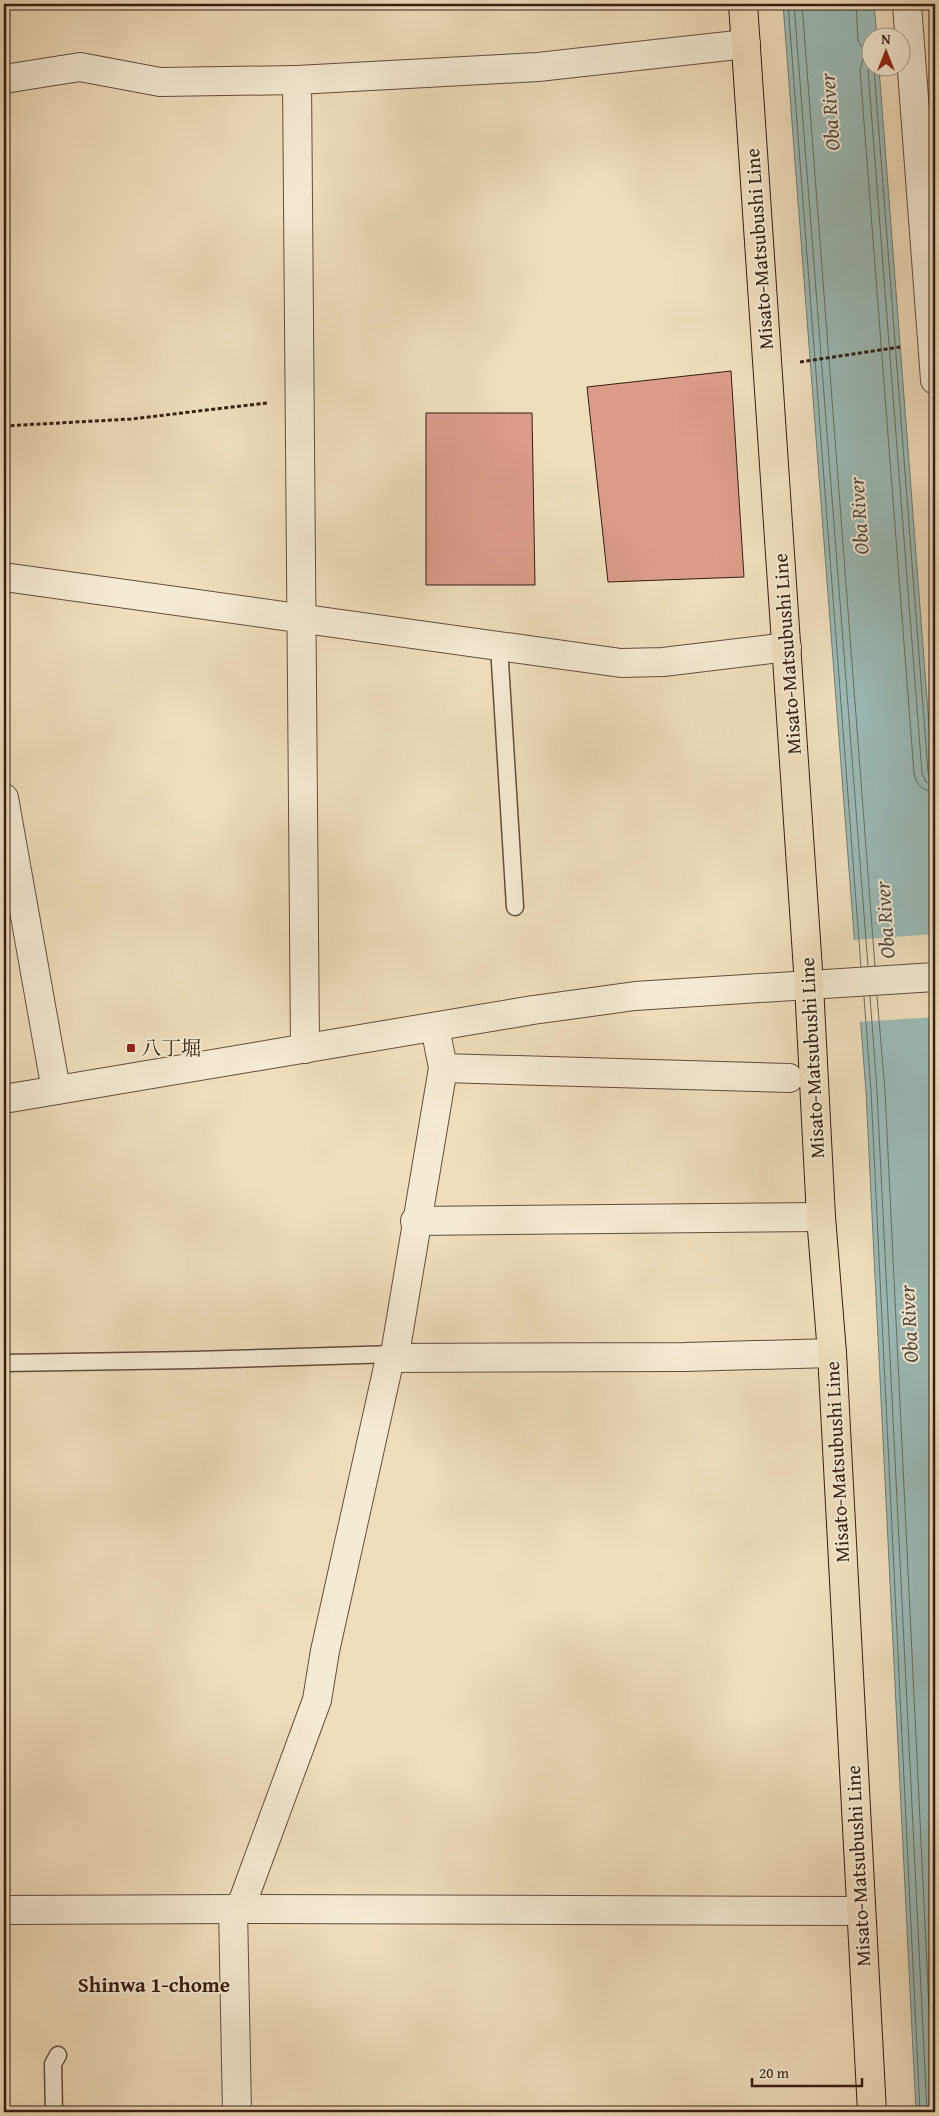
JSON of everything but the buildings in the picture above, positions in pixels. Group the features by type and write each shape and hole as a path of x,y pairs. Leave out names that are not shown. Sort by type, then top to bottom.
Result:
{"main road":[{"name":"Misato-Matsubushi Line","path":"743,4 809,985 821,1217 832,1353 872,2112"}],"street":[{"path":"907,4 935,380"},
{"path":"4,79 80,67 160,82 297,80 538,67 746,44"},
{"path":"297,80 305,1049"},
{"path":"4,577 622,663 663,662 787,647"},
{"path":"4,798 56,1090"},
{"path":"4,1099 533,1010 635,996 935,977"},
{"path":"237,2112 236,1909 316,1700 392,1356 443,1068 435,1027"},
{"path":"443,1068 789,1078"},
{"path":"415,1222 821,1217"},
{"path":"392,1356 685,1357 832,1353"},
{"path":"4,1910 860,1911"}],"lane":[{"path":"499,646 515,907"},
{"path":"4,1363 392,1356"},
{"path":"54,2112 53,2064 58,2055"}],"path":[{"path":"798,362 933,340"},
{"path":"4,426 131,419 274,402"}],"water":[{"name":"Oba River","path":"783,4 874,4 876,28 862,28 862,78 880,78 935,804 935,2112 916,2112 866,1092"}],"pier":[{"path":"935,934 935,1017 858,1022 852,940"}],"place":[{"name":"八丁堀","path":"131,1048"}],"district":[{"name":"Shinwa 1-chome","path":"154,1985"}]}
